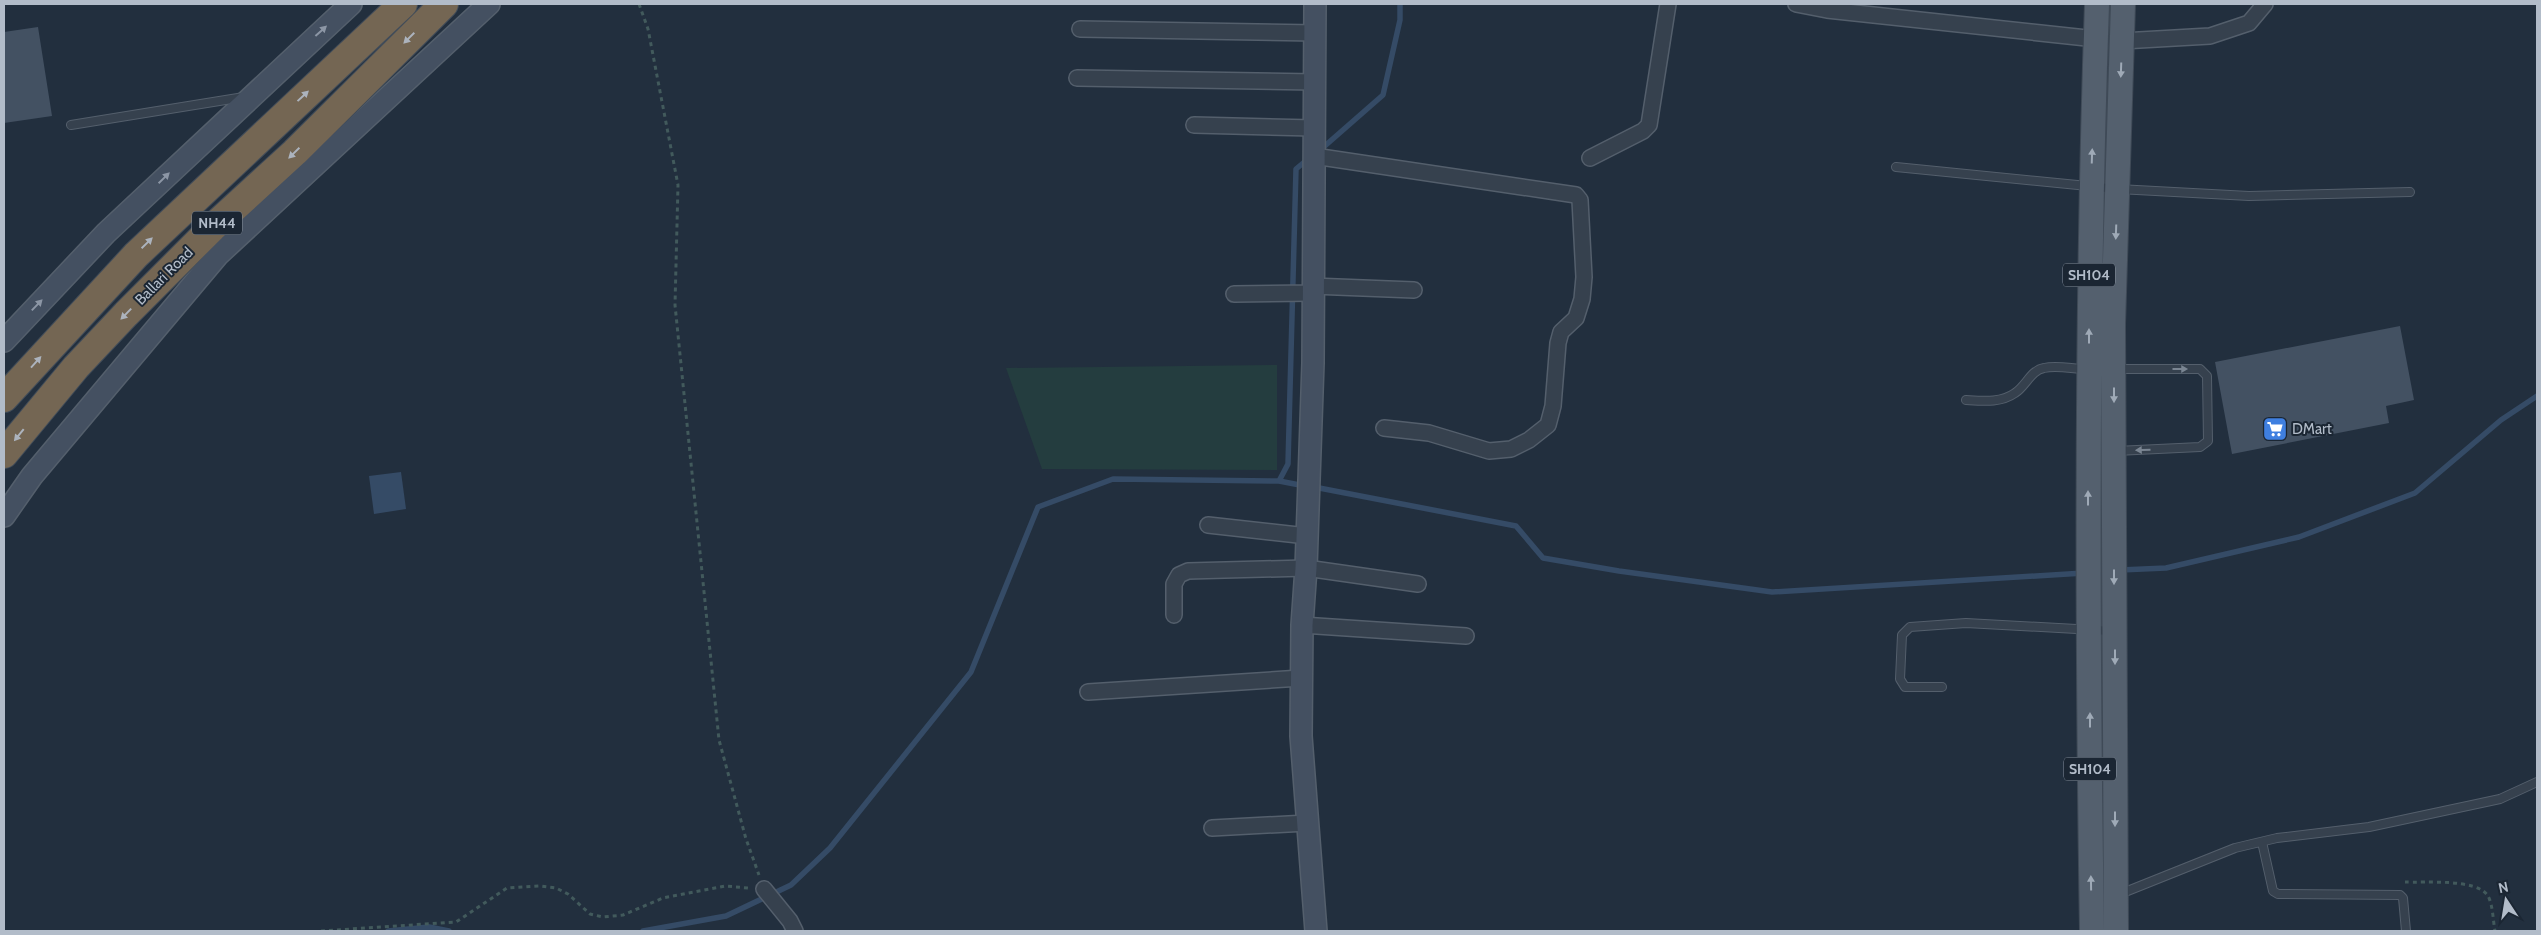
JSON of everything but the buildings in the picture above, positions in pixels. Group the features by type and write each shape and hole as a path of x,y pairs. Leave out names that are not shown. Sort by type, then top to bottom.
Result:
{"highway":[{"name":"NH44","path":"4,398 136,255 403,4"},
{"name":"Ballari Road","path":"4,454 76,367 126,314 212,228 295,152 444,4"}],"main road":[{"name":"SH104","path":"2092,931 2088,547 2091,186 2097,4"},
{"name":"SH104","path":"2116,931 2114,369 2123,4"}],"street":[{"path":"4,341 106,233 249,96 351,4"},
{"path":"4,516 32,476 218,256 489,4"},
{"path":"1315,4 1313,363 1306,568 1302,625 1301,736 1316,931"},
{"path":"1590,158 1643,131 1649,125 1668,4"},
{"path":"1796,4 1827,10 2096,39"},
{"path":"2122,41 2210,36 2249,22 2265,4"},
{"path":"1080,29 1316,33"},
{"path":"1077,78 1315,82"},
{"path":"1194,125 1314,144 1576,195 1580,200 1584,277 1582,299 1576,318 1561,332 1558,342 1553,406 1548,425 1529,440 1512,449 1489,451 1429,433 1384,428"},
{"path":"1234,294 1312,289 1414,290"},
{"path":"1208,525 1307,536"},
{"path":"1174,615 1174,584 1179,575 1188,571 1306,568 1418,584"},
{"path":"1302,625 1466,636"},
{"path":"1088,692 1301,678"},
{"path":"1212,828 1307,823"},
{"path":"764,889 790,921 795,931"}],"lane":[{"path":"71,125 249,96"},
{"path":"1896,167 2118,189 2249,196 2410,192"},
{"path":"1966,400 1988,401 2004,399 2016,393 2034,373 2043,368 2089,369"},
{"path":"2114,369 2200,370 2205,372 2207,376 2208,432 2208,441 2200,447 2114,451"},
{"path":"1942,688 1905,687 1902,684 1900,679 1902,635 1910,627 1966,623 2089,631 2114,619"},
{"path":"2116,896 2234,848 2262,842 2369,827 2491,801 2537,782"},
{"path":"2262,842 2273,891 2278,894 2400,895 2403,898 2406,931"}],"path":[{"path":"321,931 456,922 507,888 556,888 568,894 590,914 603,917 623,915 663,898 716,888 764,889 746,839 719,740 675,305 678,185 648,29 639,4"}],"green space":[{"path":"1277,365 1277,470 1042,469 1006,368"}],"water":[{"path":"401,472 406,509 374,514 369,476"}],"waterway":[{"path":"1319,151 1383,95 1400,20 1400,4"},
{"path":"643,931 726,916 791,885 830,848 971,672 1038,507 1113,479 1279,481 1288,464 1296,169 1308,159"},
{"path":"2120,570 2166,568 2299,537 2415,493 2501,420 2537,396"},
{"path":"1279,481 1305,486"},
{"path":"1314,487 1516,526 1543,558 1619,571 1772,592 2084,573"},
{"path":"388,931 429,927 449,931"}],"place":[{"name":"DMart","path":"2275,429"}]}
